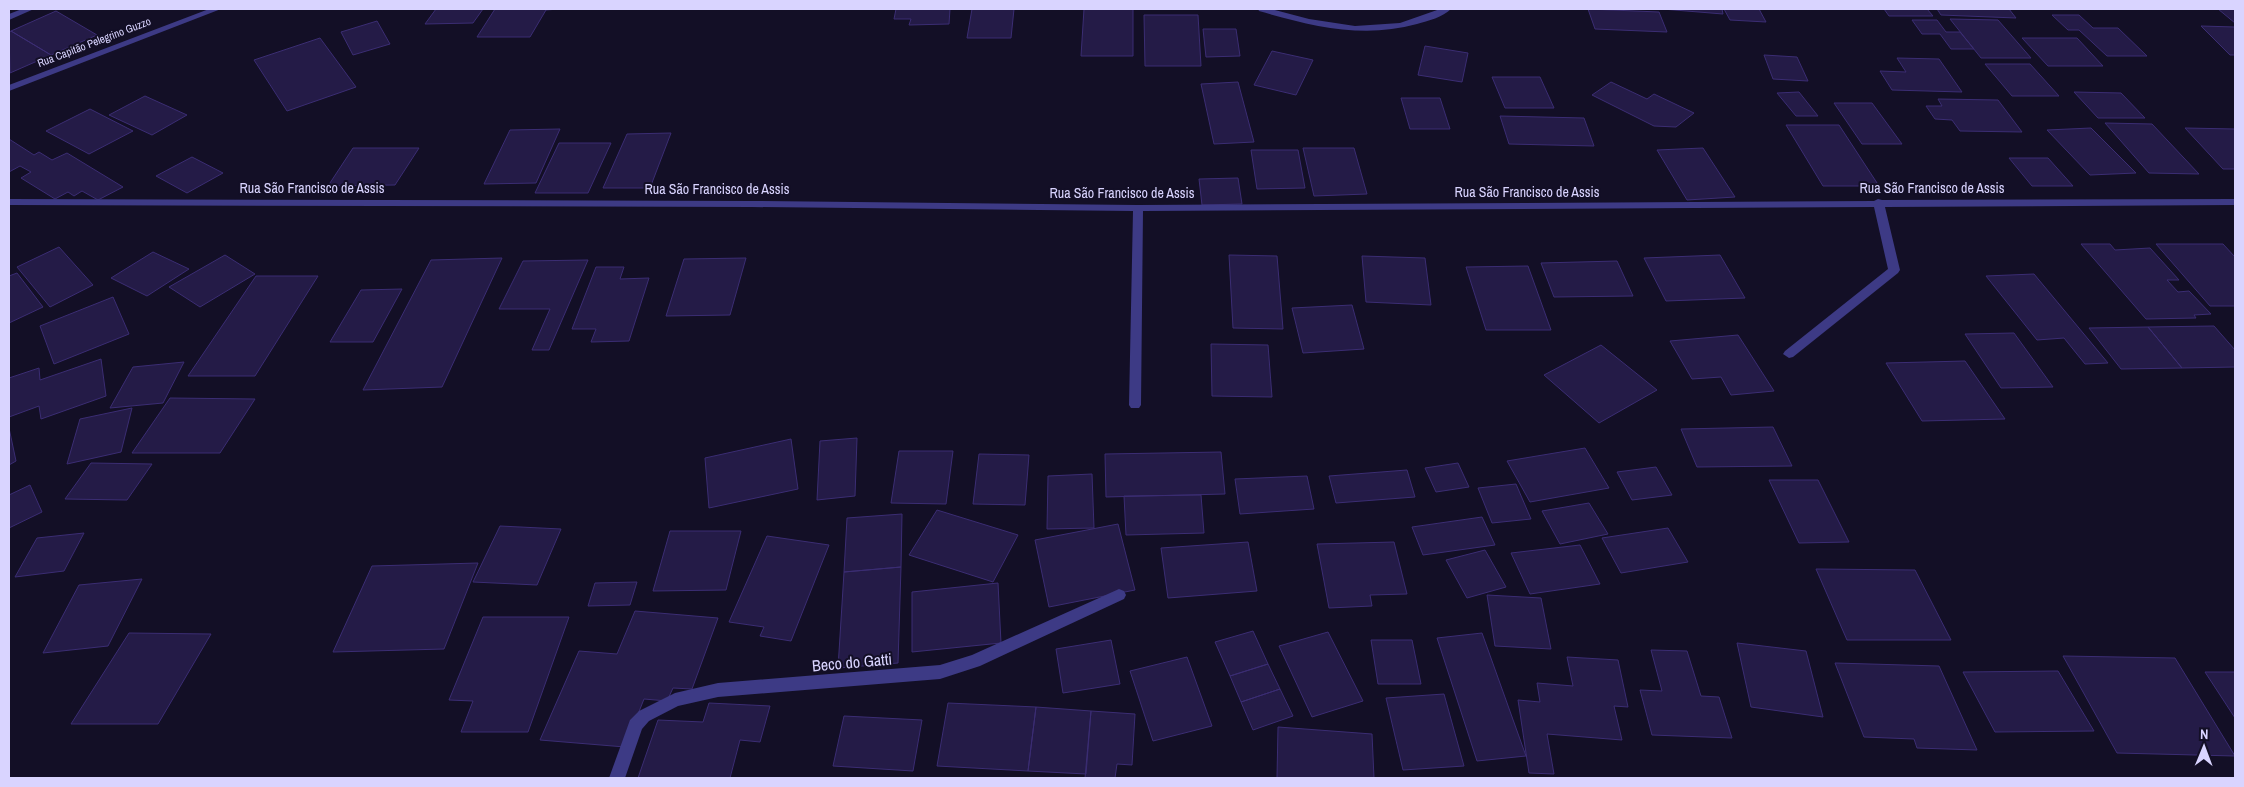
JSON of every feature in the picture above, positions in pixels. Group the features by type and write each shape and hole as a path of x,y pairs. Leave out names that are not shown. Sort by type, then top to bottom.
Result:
{"street":[{"path":"9,17 30,9"},
{"name":"Rua Capitão Pelegrino Guzzo","path":"9,88 217,9"},
{"path":"1262,9 1303,21 1356,30 1407,25 1448,9"},
{"name":"Rua São Francisco de Assis","path":"9,202 732,204 1138,208 1732,206 1878,202 2235,202"},
{"path":"1789,354 1894,270 1878,202"},
{"path":"1135,404 1138,208"},
{"name":"Beco do Gatti","path":"617,778 636,725 644,716 675,700 718,690 940,672 976,661 1120,595"}],"building":[{"path":"436,9 483,9 473,23 425,24"},
{"path":"495,9 559,9 546,10 530,37 477,37"},
{"path":"896,9 950,9 949,24 909,25 911,19 894,19"},
{"path":"972,9 1014,9 1011,38 967,38"},
{"path":"1084,9 1133,9 1133,56 1081,56"},
{"path":"1588,9 1659,12 1667,32 1595,29"},
{"path":"1662,9 1722,9 1723,14"},
{"path":"1724,9 1759,9 1766,22 1730,20"},
{"path":"1884,9 1927,9 1933,16 1889,16"},
{"path":"1937,9 2009,9 2016,18 1941,15"},
{"path":"2218,9 2235,9 2235,23"},
{"path":"56,11 97,35 51,55 11,31"},
{"path":"1144,15 1198,15 1201,66 1145,66"},
{"path":"2052,15 2079,15 2093,28 2118,28 2147,56 2107,56 2079,30 2068,30"},
{"path":"1950,19 1998,20 2031,58 1981,58"},
{"path":"1912,20 1937,20 1946,32 1960,32 1974,49 1951,49 1940,34 1922,34"},
{"path":"377,21 390,44 353,55 341,32"},
{"path":"2201,26 2235,27 2235,55 2230,55"},
{"path":"1203,29 1236,29 1240,56 1206,57"},
{"path":"11,31 51,55 10,73 9,32"},
{"path":"320,38 356,87 287,111 254,60"},
{"path":"2022,38 2077,38 2103,66 2048,66"},
{"path":"1425,46 1468,53 1462,82 1418,75"},
{"path":"1272,51 1313,60 1296,95 1254,85"},
{"path":"1764,55 1797,57 1808,81 1773,79"},
{"path":"1897,58 1939,59 1962,92 1892,90 1880,71 1906,72"},
{"path":"1985,64 2030,64 2059,96 2012,96"},
{"path":"1492,77 1540,77 1554,108 1505,108"},
{"path":"1238,82 1254,142 1214,144 1201,84"},
{"path":"1611,82 1647,99 1654,94 1694,113 1676,127 1654,126 1592,95"},
{"path":"1799,92 1818,116 1796,116 1777,93"},
{"path":"2074,92 2121,93 2145,118 2098,118"},
{"path":"145,96 187,115 152,135 109,115"},
{"path":"1401,98 1440,98 1450,129 1410,129"},
{"path":"1938,99 1998,100 2022,132 1960,131 1952,120 1935,119 1926,106 1942,106"},
{"path":"1834,103 1872,103 1902,144 1862,144"},
{"path":"90,109 133,131 89,154 46,131"},
{"path":"1500,116 1584,118 1594,146 1509,144"},
{"path":"2105,123 2152,124 2199,174 2149,173"},
{"path":"1786,125 1839,125 1879,186 1823,186"},
{"path":"2091,128 2136,173 2090,175 2047,130"},
{"path":"2185,128 2235,129 2235,169 2223,169"},
{"path":"560,129 536,183 484,184 510,130"},
{"path":"671,133 650,188 603,188 627,134"},
{"path":"9,139 34,155 39,152 52,160 67,153 123,187 98,200 82,191 74,196 68,192 55,199 21,178 31,172 20,166 9,172"},
{"path":"559,143 611,143 588,193 535,193"},
{"path":"353,148 419,148 395,185 328,186"},
{"path":"1303,148 1354,148 1367,194 1314,196"},
{"path":"1703,148 1735,197 1687,200 1657,150"},
{"path":"1251,150 1298,150 1305,188 1257,189"},
{"path":"192,157 223,173 187,193 156,176"},
{"path":"2009,158 2048,158 2073,186 2032,186"},
{"path":"1238,178 1242,204 1202,205 1199,179"},
{"path":"2081,244 2110,244 2115,250 2150,248 2179,280 2167,280 2178,292 2189,291 2211,314 2194,315 2196,318 2146,319"},
{"path":"2156,244 2223,244 2235,257 2235,306 2210,306"},
{"path":"59,247 93,285 50,307 17,267"},
{"path":"153,252 189,269 147,296 111,278"},
{"path":"225,255 255,274 200,307 169,287"},
{"path":"1229,255 1277,256 1283,329 1233,328"},
{"path":"1720,255 1745,298 1666,301 1644,258"},
{"path":"1362,256 1425,258 1431,305 1366,302"},
{"path":"502,258 442,387 363,390 431,260"},
{"path":"746,258 730,315 666,316 684,259"},
{"path":"588,260 549,350 532,350 550,309 499,309 523,261"},
{"path":"1617,261 1633,296 1554,297 1541,263"},
{"path":"1528,266 1551,330 1486,330 1466,267"},
{"path":"596,267 624,267 620,279 649,278 629,341 591,342 596,329 572,329"},
{"path":"17,273 43,307 9,323 9,276"},
{"path":"2034,274 2108,363 2085,364 2064,338 2037,340 1986,276"},
{"path":"256,276 318,276 255,376 188,376"},
{"path":"402,289 373,342 330,342 361,290"},
{"path":"113,297 129,334 54,364 40,326"},
{"path":"1352,305 1364,349 1303,353 1292,308"},
{"path":"2214,326 2235,350 2235,367 2182,368 2148,327"},
{"path":"2148,327 2182,368 2121,369 2089,328"},
{"path":"2014,333 2053,387 2001,388 1965,334"},
{"path":"1738,335 1774,391 1731,395 1721,377 1692,379 1670,341"},
{"path":"1211,344 1268,345 1272,397 1212,396"},
{"path":"1601,345 1657,390 1599,423 1544,375"},
{"path":"101,359 106,396 41,419 39,406 9,417 9,378 39,368 40,380"},
{"path":"1965,361 2005,419 1922,421 1886,363"},
{"path":"184,362 163,403 110,408 133,367"},
{"path":"170,398 255,399 220,453 132,453"},
{"path":"132,408 121,452 67,464 80,419"},
{"path":"1773,427 1792,466 1697,467 1681,429"},
{"path":"9,428 16,461 9,465"},
{"path":"857,438 855,496 817,500 820,441"},
{"path":"791,439 798,489 709,508 705,458"},
{"path":"1585,448 1609,488 1530,502 1507,461"},
{"path":"899,451 953,451 946,504 891,503"},
{"path":"1221,452 1225,494 1106,497 1105,454"},
{"path":"979,454 1029,455 1025,505 973,504"},
{"path":"91,463 152,464 127,500 65,499"},
{"path":"1458,463 1469,487 1436,492 1425,468"},
{"path":"1656,467 1672,495 1632,500 1617,472"},
{"path":"1407,470 1415,497 1336,503 1329,476"},
{"path":"1092,474 1094,528 1047,529 1048,476"},
{"path":"1307,476 1314,509 1240,514 1235,479"},
{"path":"1769,480 1818,480 1849,542 1799,543"},
{"path":"1516,484 1531,519 1492,523 1478,488"},
{"path":"30,485 42,512 9,528 9,495"},
{"path":"1201,495 1204,533 1126,535 1124,496"},
{"path":"1589,503 1608,534 1560,544 1542,511"},
{"path":"937,510 1018,535 993,582 909,555"},
{"path":"902,514 901,567 844,572 847,518"},
{"path":"1482,517 1495,545 1423,555 1412,527"},
{"path":"1118,524 1135,590 1049,607 1035,540"},
{"path":"500,526 561,529 537,585 473,582"},
{"path":"1668,528 1688,562 1621,573 1602,538"},
{"path":"670,531 741,531 726,590 653,591"},
{"path":"84,533 64,571 15,577 37,538"},
{"path":"767,536 829,545 791,641 760,636 764,627 729,622"},
{"path":"1248,542 1257,591 1168,598 1161,548"},
{"path":"1394,542 1407,594 1370,595 1372,606 1329,608 1317,544"},
{"path":"1580,545 1600,584 1530,594 1511,553"},
{"path":"1485,550 1506,587 1467,598 1446,560"},
{"path":"478,563 444,649 333,652 372,566"},
{"path":"901,567 898,663 838,668 844,572"},
{"path":"1816,569 1915,570 1951,640 1847,640"},
{"path":"142,579 108,646 43,653 79,585"},
{"path":"637,582 630,605 588,606 595,583"},
{"path":"998,583 1001,643 912,652 912,592"},
{"path":"1487,595 1541,598 1551,649 1495,646"},
{"path":"635,611 718,618 692,689 673,688 667,701 644,699 625,747 540,740 579,651 617,654"},
{"path":"483,617 569,617 528,732 461,732 473,701 449,700"},
{"path":"1253,631 1268,664 1230,676 1215,642"},
{"path":"1328,632 1363,701 1312,717 1279,646"},
{"path":"129,633 211,634 158,724 71,724"},
{"path":"1482,633 1526,756 1477,761 1437,638"},
{"path":"1111,640 1120,684 1063,693 1056,649"},
{"path":"1371,640 1412,640 1421,684 1378,684"},
{"path":"1737,643 1806,651 1823,717 1751,707"},
{"path":"1651,650 1687,651 1701,696 1719,697 1732,738 1652,735 1640,690 1662,691"},
{"path":"2063,656 2175,658 2235,756 2117,753"},
{"path":"1187,657 1212,726 1153,741 1130,671"},
{"path":"1567,657 1618,660 1628,707 1614,706 1622,740 1547,734 1554,774 1529,773 1518,700 1540,702 1537,683 1573,686"},
{"path":"1835,663 1939,666 1977,750 1917,748 1914,739 1864,737"},
{"path":"1268,664 1280,689 1241,702 1230,676"},
{"path":"2058,671 2094,731 1995,732 1963,672"},
{"path":"2205,672 2235,672 2235,718"},
{"path":"1280,689 1293,716 1253,730 1241,702"},
{"path":"1444,694 1464,766 1403,770 1386,698"},
{"path":"709,703 770,706 760,742 740,740 730,778 638,778 658,720 703,722"},
{"path":"948,703 1036,707 1028,771 937,766"},
{"path":"1036,707 1091,711 1086,774 1028,771"},
{"path":"1091,711 1135,714 1132,765 1117,764 1115,778 1085,778"},
{"path":"844,716 922,720 913,771 833,766"},
{"path":"1278,727 1372,734 1374,778 1277,778"}]}
